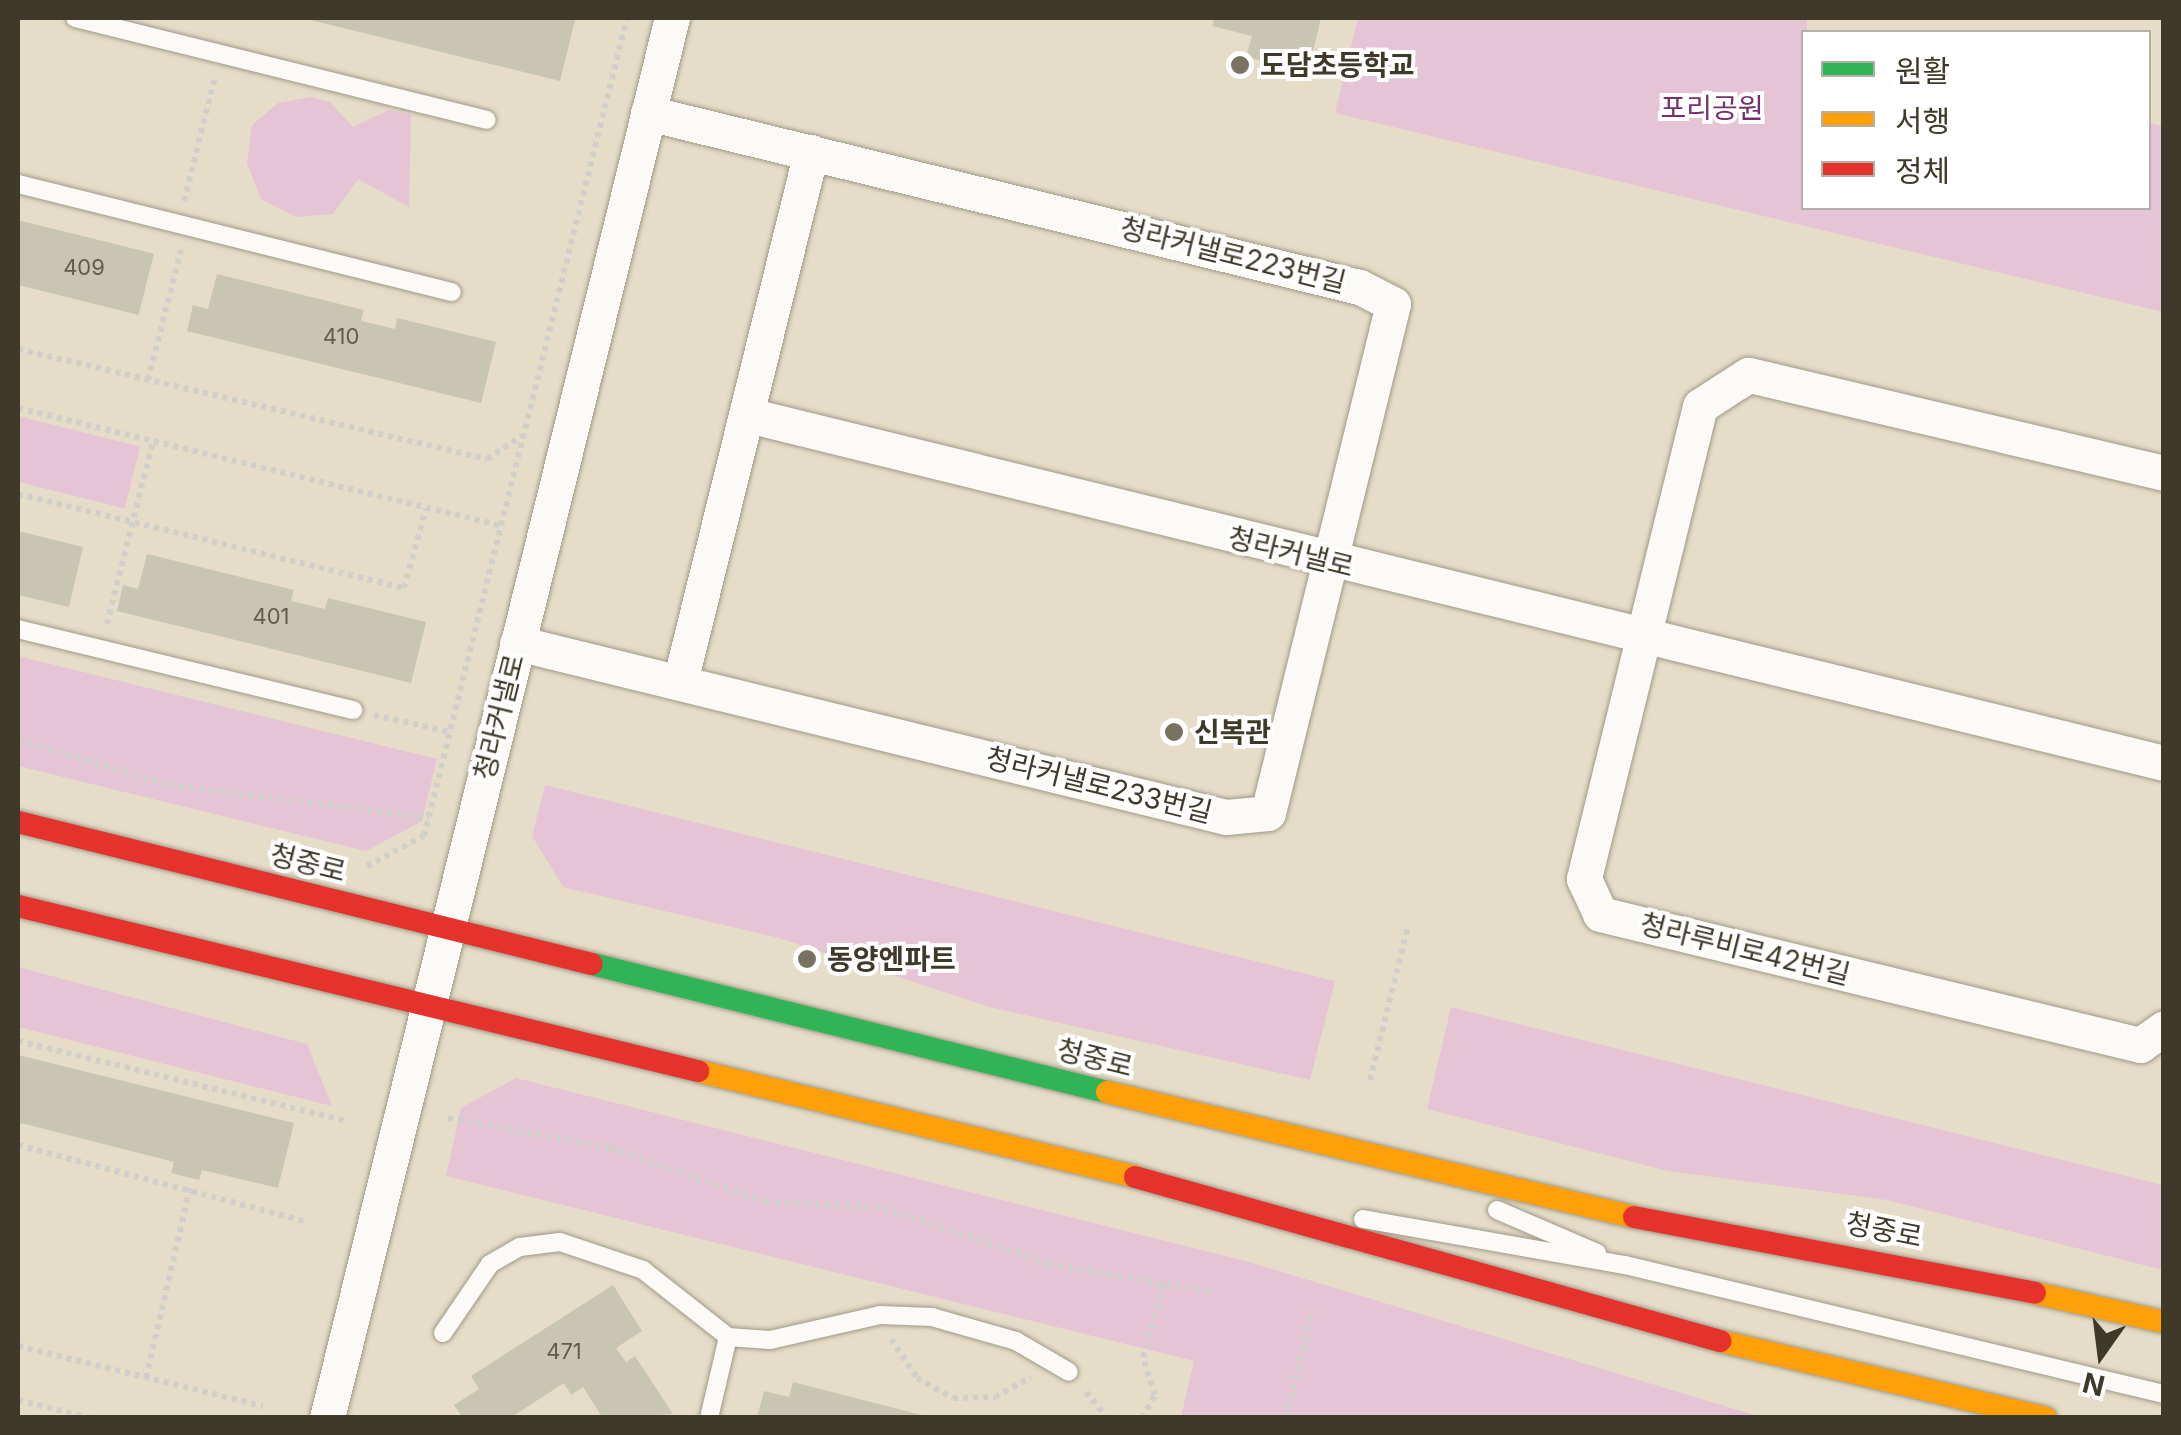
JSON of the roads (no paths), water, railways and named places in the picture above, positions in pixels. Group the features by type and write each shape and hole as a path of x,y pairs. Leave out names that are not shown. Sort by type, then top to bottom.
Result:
{"street":[{"name":"청라커낼로","path":"327,1418 672,18"},
{"name":"청라커낼로223번길","path":"648,113 1360,286 1393,304 1327,562"},
{"path":"680,682 811,152"},
{"name":"청라루비로42번길","path":"2164,472 1748,375 1700,406 1584,878 1600,914 2140,1045 2164,1028"},
{"name":"청라커낼로","path":"748,415 1327,562 1642,637"},
{"name":"청라커낼로233번길","path":"517,643 1226,817 1268,813 1327,562"},
{"path":"1642,637 2164,763"},
{"name":"청중로","path":"18,822 1384,1161 2164,1322"},
{"path":"18,906 1170,1185 1648,1324 2046,1418"}],"lane":[{"path":"75,18 487,120"},
{"path":"18,184 452,292"},
{"path":"18,629 354,710"},
{"path":"1384,1161 1625,1265"},
{"path":"1170,1185 1625,1265 2164,1394"},
{"path":"443,1333 490,1264 520,1246 560,1242 632,1264 728,1337 770,1340 880,1315 959,1322 1061,1367"},
{"path":"709,1418 728,1337"}],"place":[{"name":"도담초등학교","path":"1240,65"},
{"name":"신복관","path":"1174,732"},
{"name":"동양엔파트","path":"807,959"}],"park label":[{"name":"포리공원","path":"1712,108"}]}
